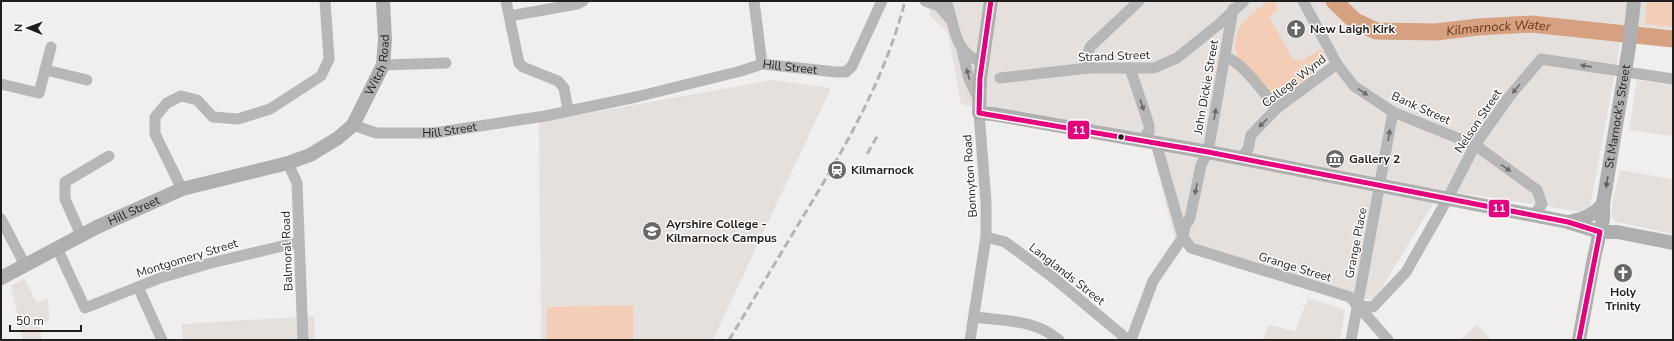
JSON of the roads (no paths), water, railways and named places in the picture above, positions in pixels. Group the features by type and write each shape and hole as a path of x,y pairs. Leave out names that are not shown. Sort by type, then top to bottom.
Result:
{"main road":[{"name":"Witch Road","path":"353,125 383,65 385,40 383,1"},
{"path":"991,1 978,98 979,113 993,114 1208,152 1534,215 1568,222 1600,232 1616,232 1673,243"},
{"name":"St Marnock's Street","path":"1579,340 1600,232 1603,204 1629,47 1634,1"},
{"name":"Hill Street","path":"1,278 81,236 182,189 288,163 310,155 338,138 353,125"},
{"path":"1568,222 1580,220 1596,213 1603,204"}],"street":[{"path":"182,189 156,134 155,117 167,103 181,96 197,100 213,117 238,119 270,109 321,76 329,59 325,1"},
{"path":"506,1 519,63 523,67 558,81 564,88 568,110"},
{"path":"510,16 577,4 583,1"},
{"path":"754,1 762,64"},
{"name":"Hill Street","path":"353,125 376,133 434,133 636,97 742,71 762,64 846,72 852,66 882,1"},
{"path":"926,1 939,6 951,20"},
{"path":"946,1 951,20 962,49 969,79 978,98"},
{"path":"1088,68 1087,56 1090,47 1139,1"},
{"name":"Strand Street","path":"1000,78 1088,68 1154,68 1177,58 1218,25 1244,1"},
{"name":"Bank Street","path":"1303,1 1337,64 1354,86 1394,112 1475,145 1537,190 1542,204 1534,215"},
{"name":"John Dickie Street","path":"1131,340 1154,281 1182,237 1185,226 1190,218 1201,165 1208,152 1233,10"},
{"path":"1,84 39,93 51,47"},
{"path":"962,49 967,56 975,59 983,57"},
{"path":"1225,57 1230,58 1239,65 1277,108"},
{"name":"Nelson Street","path":"1357,306 1373,307 1406,272 1448,198 1475,145 1509,97 1540,59 1624,72"},
{"path":"383,65 446,63"},
{"name":"College Wynd","path":"1241,159 1248,149 1251,134 1277,108 1337,64"},
{"path":"1130,68 1149,125 1149,141 1182,237"},
{"path":"46,70 88,80"},
{"path":"1624,72 1673,79"},
{"name":"Grange Place","path":"1351,340 1394,112"},
{"name":"Bonnyton Road","path":"970,340 986,237 986,202 979,113"},
{"path":"81,236 65,199 65,182 109,156"},
{"name":"Balmoral Road","path":"288,163 297,183 303,340"},
{"path":"1,219 24,265"},
{"name":"Langlands Street","path":"986,237 1005,242 1012,247 1055,279 1128,340"},
{"name":"Grange Street","path":"1182,237 1191,248 1350,298 1388,340"},
{"name":"Montgomery Street","path":"57,248 85,308 160,278 211,263 299,242"},
{"path":"138,287 162,340"},
{"path":"974,317 1034,325 1047,330 1059,340"}],"waterway":[{"name":"Kilmarnock Water","path":"1334,1 1355,21 1376,31 1436,32 1478,27 1531,24 1673,39"}],"railway":[{"path":"729,340 851,135 887,56 905,1"},
{"path":"867,154 878,135"}],"place":[{"name":"New Laigh Kirk","path":"1296,29"},
{"name":"Gallery 2","path":"1335,159"},
{"name":"Kilmarnock","path":"837,170"},
{"name":"Ayrshire College - Kilmarnock Campus","path":"652,231"},
{"name":"Holy Trinity","path":"1623,273"}]}
